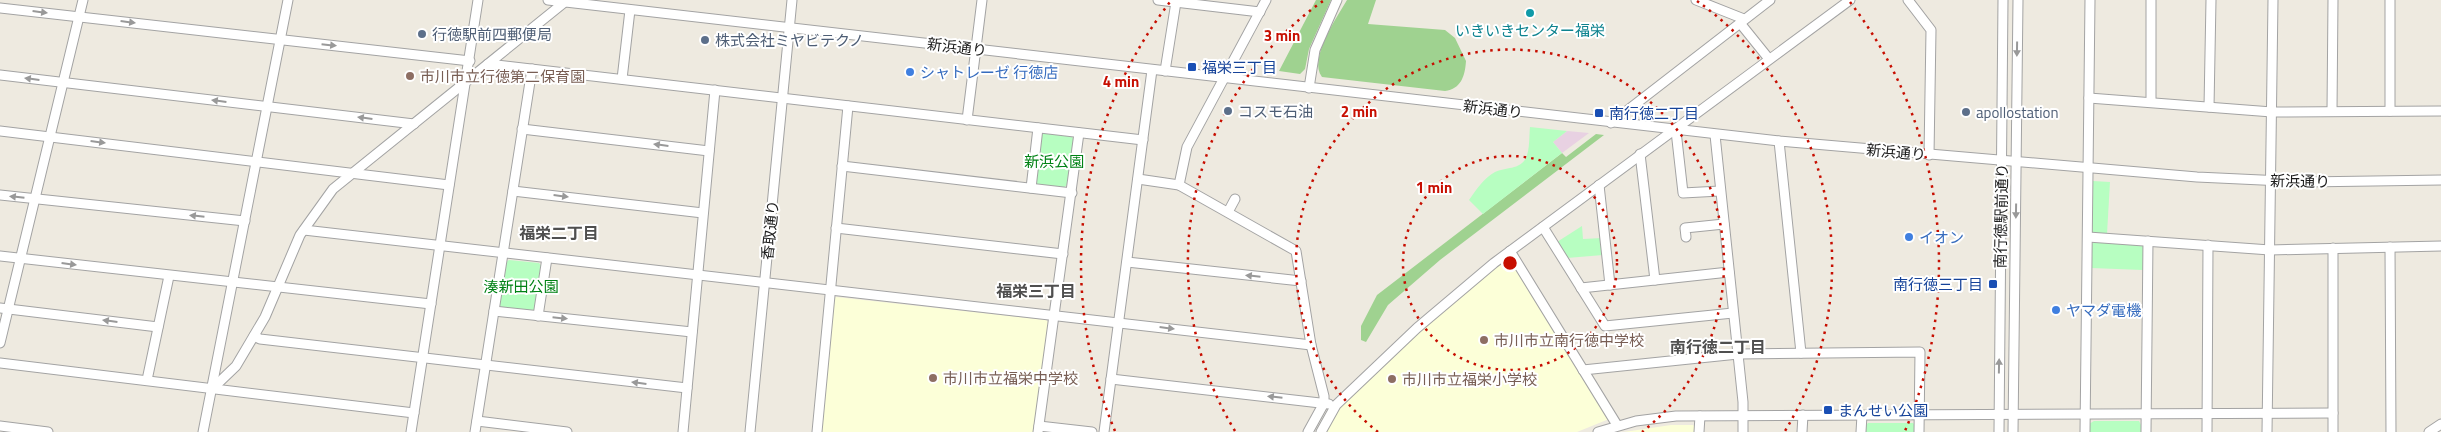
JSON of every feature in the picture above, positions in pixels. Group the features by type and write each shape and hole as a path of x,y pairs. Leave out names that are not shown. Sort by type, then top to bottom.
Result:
{"street":[{"path":"0,344 4,308 20,258 84,0"},
{"path":"203,432 288,0"},
{"path":"411,432 478,0"},
{"name":"新浜通り","path":"548,0 1778,141 2002,161 2271,181 2441,180"},
{"path":"606,7 614,0"},
{"name":"香取通り","path":"750,432 792,0"},
{"path":"967,120 982,0"},
{"path":"1158,0 1260,12"},
{"path":"1179,185 1186,147 1266,0"},
{"path":"1309,88 1314,50 1337,0"},
{"path":"1696,0 1742,21 1769,59"},
{"path":"1611,123 1770,0"},
{"path":"1321,432 1336,405 1416,328 1510,251 1850,0"},
{"path":"1908,0 1931,30 1929,154"},
{"name":"南行徳駅前通り","path":"1999,432 2003,0"},
{"name":"南行徳駅前通り","path":"2013,432 2018,0"},
{"path":"2085,432 2090,0"},
{"path":"2151,0 2151,102"},
{"path":"2210,107 2211,0"},
{"path":"2268,432 2273,0"},
{"path":"2332,111 2333,0"},
{"path":"2390,0 2390,111"},
{"path":"212,389 232,370 254,336 304,230 333,189 566,1"},
{"path":"1165,71 1176,2"},
{"path":"0,8 470,61"},
{"path":"622,79 630,10"},
{"path":"488,64 1143,140"},
{"path":"475,432 532,69"},
{"path":"1104,432 1152,70"},
{"path":"0,75 414,124"},
{"path":"683,432 715,90"},
{"path":"2090,98 2272,112 2441,111"},
{"path":"817,432 848,106"},
{"path":"1031,188 1038,128"},
{"path":"522,129 709,151"},
{"path":"1674,130 1683,194 1720,191"},
{"path":"0,131 449,185"},
{"path":"1079,133 1039,429 1092,432"},
{"path":"1715,135 1738,354 1743,432"},
{"path":"1778,141 1801,353"},
{"path":"1640,154 1654,280"},
{"path":"842,166 1072,193"},
{"path":"1138,179 1179,185 1294,249 1297,254 1311,344 1324,396 1324,403 1308,432"},
{"path":"1599,184 1610,285"},
{"path":"513,191 703,213"},
{"path":"0,195 245,222"},
{"path":"1228,212 1235,199"},
{"path":"1686,237 1685,228 1724,224"},
{"path":"1543,227 1605,326 1733,313"},
{"path":"836,228 1063,254"},
{"path":"304,230 1311,344"},
{"path":"2088,237 2270,250 2441,246"},
{"path":"2146,432 2148,241"},
{"path":"2207,432 2208,245"},
{"path":"2390,247 2391,432"},
{"path":"2333,248 2333,432"},
{"path":"1510,251 1618,426"},
{"path":"0,256 431,304"},
{"path":"538,316 547,258"},
{"path":"1127,262 1301,281"},
{"path":"1581,288 1729,272"},
{"path":"147,380 169,276"},
{"path":"4,308 158,327"},
{"path":"494,311 692,332"},
{"path":"254,336 260,339 687,388"},
{"path":"1583,370 1738,354 1920,352 1920,432"},
{"path":"0,364 414,413"},
{"path":"1111,379 1336,405"},
{"path":"1598,432 1655,418 1700,416 2332,413"},
{"path":"1802,432 1803,415"},
{"path":"1862,415 1862,432"},
{"path":"1699,432 1700,416"},
{"path":"477,421 567,432"},
{"path":"2429,432 2441,424"},
{"path":"0,426 48,432"}],"shaded area":[{"path":"1567,131 1589,133 1562,153 1553,142"},
{"name":"市川市立南行徳中学校","path":"1509,258 1609,419 1577,432 1325,432 1338,408 1419,330"},
{"name":"市川市立福栄中学校","path":"836,297 1046,320 1049,323 1034,432 821,432 833,299"},
{"path":"1671,425 1693,425 1696,428 1695,432 1624,432"}],"green space":[{"path":"1316,0 1331,0 1309,49 1305,69 1300,74 1279,71"},
{"path":"1347,0 1376,0 1368,24 1445,30 1455,38 1466,61 1465,72 1461,81 1455,88 1445,91 1322,77 1319,69 1321,49"},
{"path":"1530,127 1567,131 1553,142 1562,153 1483,214 1469,200 1480,184 1495,172 1520,165 1523,162 1528,151"},
{"name":"新浜公園","path":"1043,133 1071,136 1074,139 1067,185 1063,188 1036,184 1034,182 1040,136"},
{"path":"1596,134 1604,135 1440,260 1388,305 1366,342 1361,340 1361,326 1377,295 1562,153 1566,157"},
{"path":"2093,181 2110,182 2107,234 2093,233 2091,230"},
{"path":"1582,226 1583,239 1602,238 1603,255 1567,258 1557,242"},
{"path":"2095,241 2140,244 2143,247 2143,270 2091,268 2092,244"},
{"name":"湊新田公園","path":"509,260 539,263 542,267 536,310 532,312 502,309 499,305 506,262"},
{"path":"2094,421 2139,421 2141,432 2089,432 2089,424"},
{"path":"1868,423 1913,423 1916,426 1916,432 1865,432 1865,426"}],"place":[{"name":"いきいきセンター福栄","path":"1530,13"},
{"name":"行徳駅前四郵便局","path":"422,34"},
{"name":"株式会社ミヤビテクノ","path":"705,40"},
{"name":"福栄三丁目","path":"1192,67"},
{"name":"シャトレーゼ 行徳店","path":"910,72"},
{"name":"市川市立行徳第二保育園","path":"410,76"},
{"name":"コスモ石油","path":"1228,111"},
{"name":"apollostation","path":"1966,112"},
{"name":"南行徳二丁目","path":"1599,113"},
{"name":"イオン","path":"1909,237"},
{"name":"南行徳三丁目","path":"1993,284"},
{"name":"ヤマダ電機","path":"2056,310"},
{"name":"市川市立南行徳中学校","path":"1484,340"},
{"name":"市川市立福栄中学校","path":"933,378"},
{"name":"市川市立福栄小学校","path":"1392,379"},
{"name":"まんせい公園","path":"1828,410"}],"district":[{"name":"福栄二丁目","path":"559,233"},
{"name":"福栄三丁目","path":"1036,291"},
{"name":"南行徳二丁目","path":"1718,347"}]}
